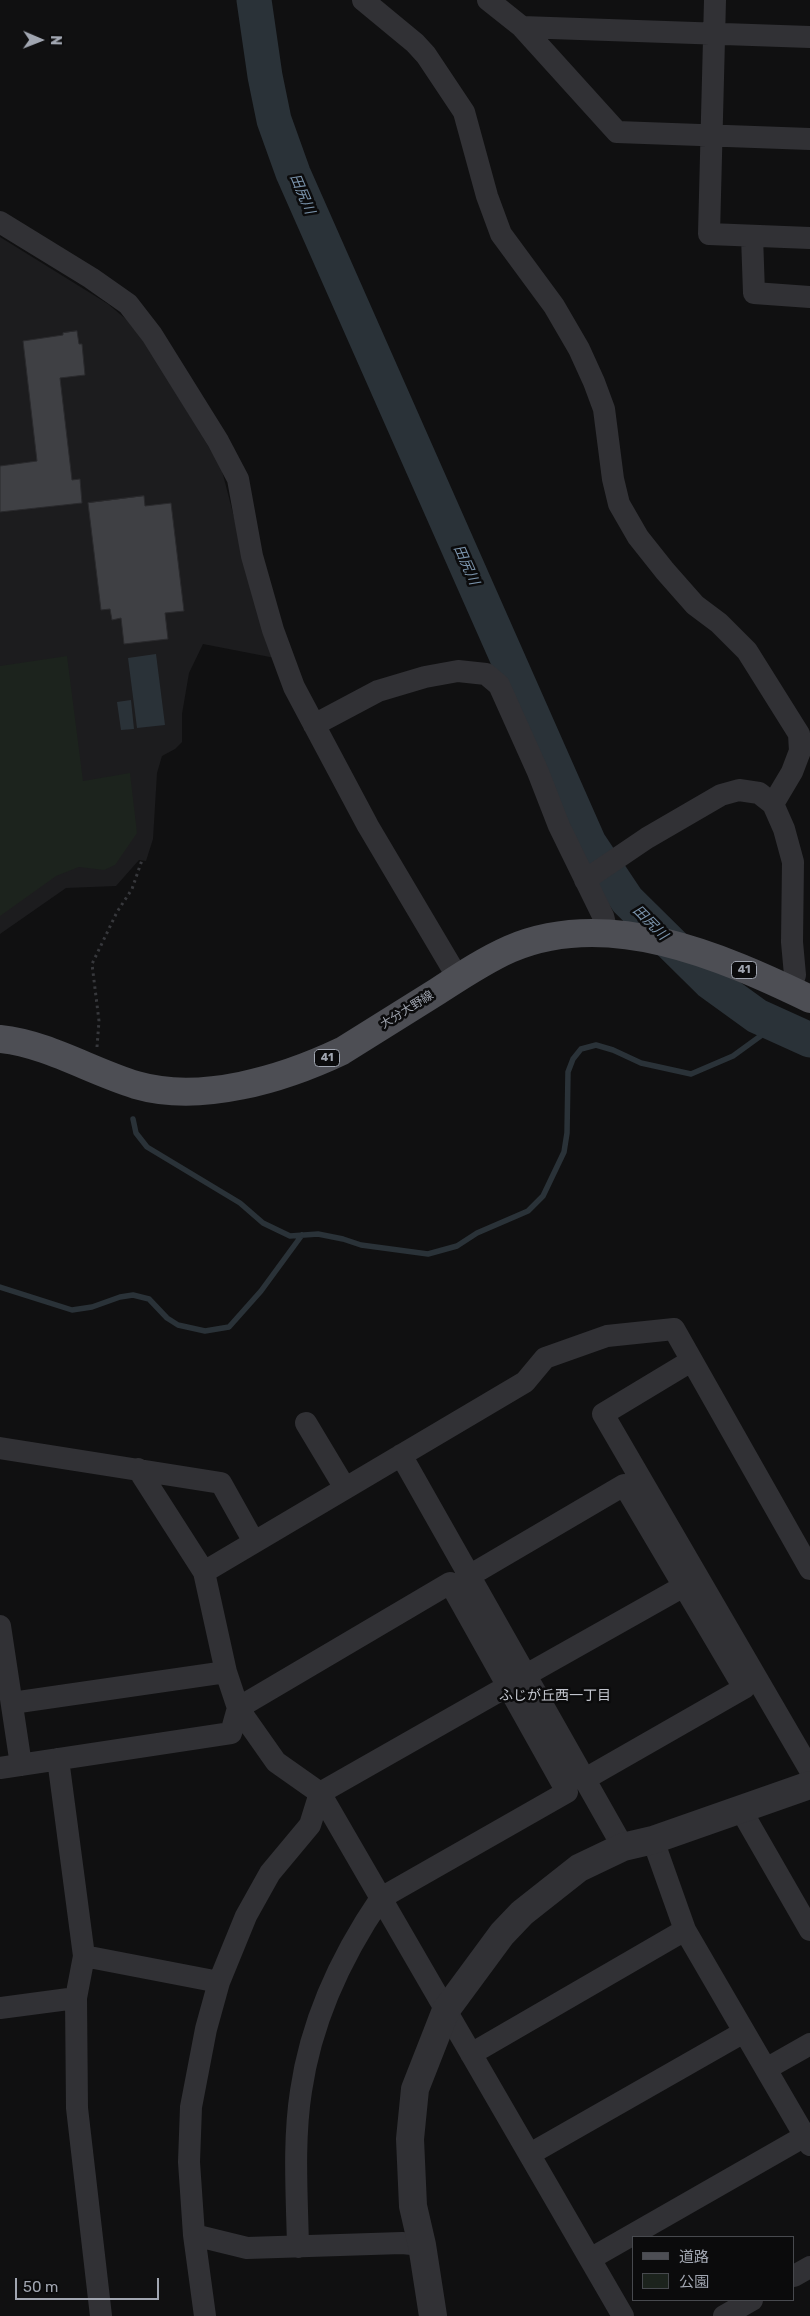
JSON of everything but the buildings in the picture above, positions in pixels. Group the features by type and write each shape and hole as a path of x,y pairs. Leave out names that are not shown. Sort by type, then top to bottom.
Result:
{"main road":[{"name":"大分大野線","path":"0,1039 36,1046 143,1086 178,1092 215,1090 276,1076 342,1051 458,978 510,949 552,937 607,932 676,945 800,994"}],"street":[{"path":"363,0 415,43 426,55 464,112 487,196 502,234 554,306 579,349 594,382 604,409 613,479 619,504 638,537 695,605 719,623 746,651 799,734 800,751 792,772 773,804"},
{"path":"488,0 522,27 618,132 810,139"},
{"path":"716,0 709,234 810,238"},
{"path":"522,27 810,37"},
{"path":"0,222 91,278 128,304 152,335 218,442 238,479 252,556 273,630 294,687 368,826 458,978"},
{"path":"752,236 754,293 810,297"},
{"path":"314,725 378,691 424,677 458,671 486,674 499,685 538,772 559,826 603,916 607,932"},
{"path":"585,880 647,838 721,795 739,790 759,794 773,804 784,828 793,862 792,942 795,975 800,994"},
{"path":"204,1572 525,1382 545,1358 607,1336 674,1329 810,1569"},
{"path":"691,1361 603,1414 810,1770"},
{"path":"306,1423 345,1488"},
{"path":"0,1448 221,1483 254,1542"},
{"path":"298,2248 298,2122 301,2090 312,2042 332,1985 367,1918 381,1898 567,1792 470,1576 401,1455"},
{"path":"138,1469 204,1572 226,1672 238,1708 276,1762 320,1793 623,2316"},
{"path":"470,1576 624,1485 744,1688 585,1779"},
{"path":"0,1626 12,1703 11,1766 231,1733 238,1708 450,1584 585,1779 623,1847"},
{"path":"205,2316 194,2235 189,2162 191,2107 206,2028 219,1982 246,1916 270,1873 310,1825 320,1793 684,1586"},
{"path":"12,1703 226,1672"},
{"path":"58,1759 84,1956 76,1998 77,2108 101,2316"},
{"path":"433,2316 414,2206 410,2139 415,2088 446,2010 502,1934 522,1912 579,1868 623,1847 653,1840 810,1785"},
{"path":"741,1810 810,1930"},
{"path":"632,2236 807,2141 685,1930 653,1840"},
{"path":"471,2054 685,1930"},
{"path":"84,1956 219,1982"},
{"path":"0,2008 76,1998"},
{"path":"530,2154 744,2032"},
{"path":"766,2070 810,2044"},
{"path":"194,2235 248,2248 422,2244"},
{"path":"590,2259 632,2236"},
{"path":"795,2275 810,2267"},
{"path":"724,2316 750,2301"}],"path":[{"path":"96,1055 99,1021 92,964 117,912 132,889 142,860"}],"shaded area":[{"path":"0,237 108,304 127,320 145,342 221,467 247,567 275,658 203,644 189,673 182,714 182,742 175,749 162,756 157,773 153,839 146,861 139,860 116,886 66,888 0,934"},
{"path":"156,654 165,725 137,728 128,658"},
{"path":"131,700 134,729 121,730 117,702"}],"green space":[{"path":"67,656 83,781 130,773 137,833 115,865 104,870 79,867 56,876 0,916 0,666"}],"waterway":[{"name":"田尻川","path":"254,0 265,76 274,120 293,173 589,843 627,900 710,982 757,1016 810,1040"},
{"path":"133,1119 136,1133 147,1147 240,1203 263,1223 290,1236 318,1234 361,1245 428,1254 457,1246 477,1233 528,1211 543,1196 564,1152 567,1133 568,1072 573,1059 581,1049 596,1045 613,1050 641,1063 691,1074 733,1056 777,1024"},
{"path":"0,1287 72,1310 92,1307 120,1297 133,1295 149,1299 167,1318 178,1325 205,1331 229,1327 261,1291 302,1235"}],"district":[{"name":"ふじが丘西一丁目","path":"555,1696"}]}
